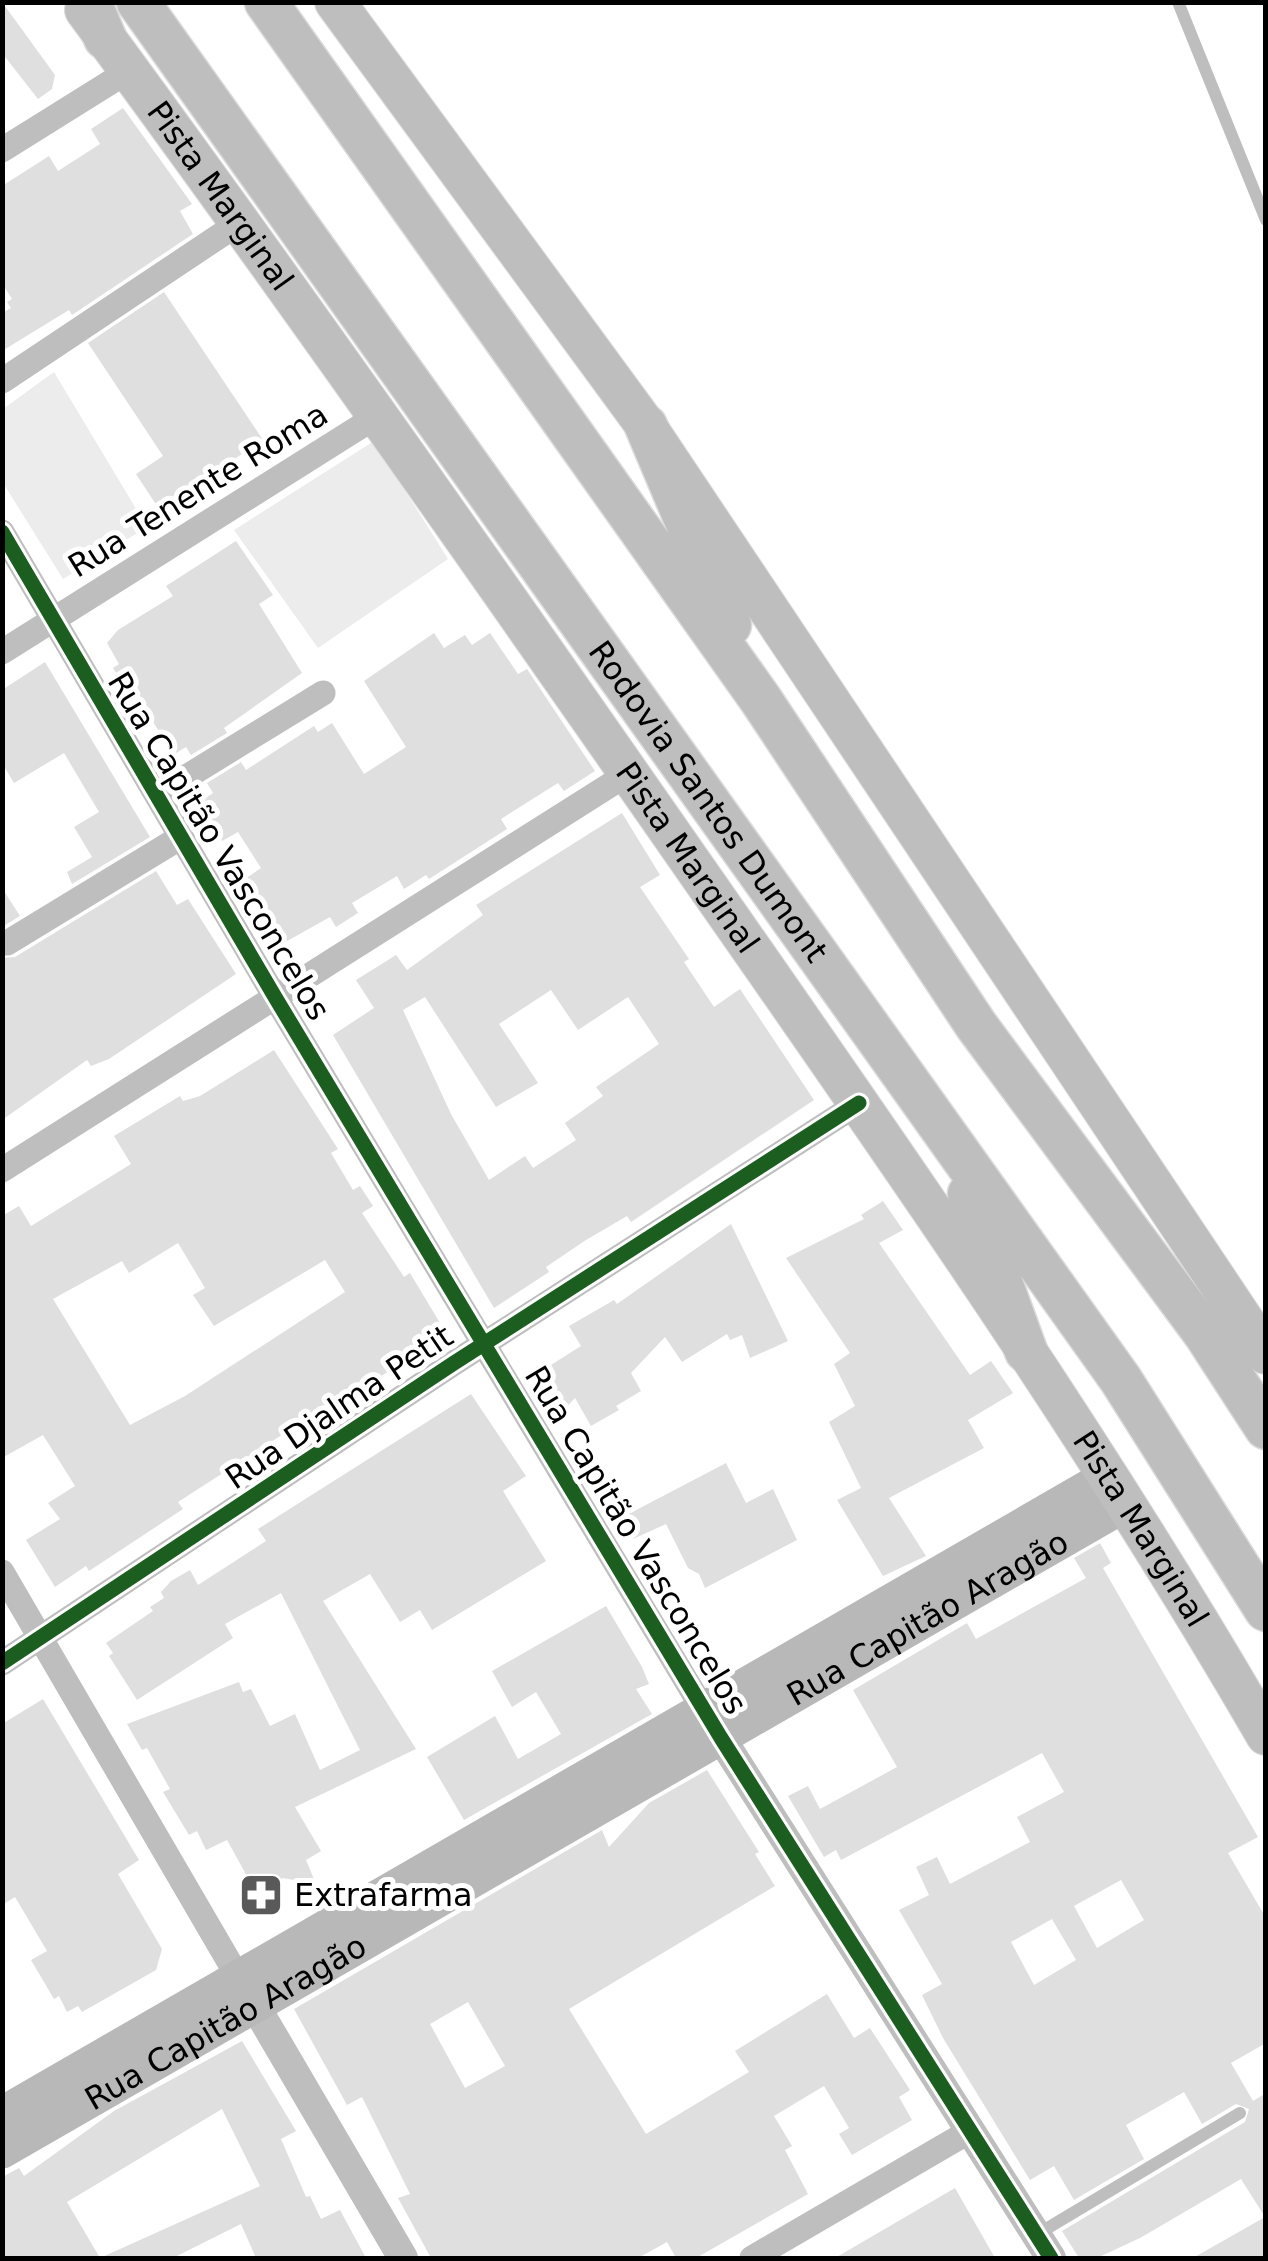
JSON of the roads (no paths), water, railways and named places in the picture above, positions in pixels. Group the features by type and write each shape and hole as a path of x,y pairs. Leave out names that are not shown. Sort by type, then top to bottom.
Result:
{"highway":[{"name":"Rodovia Santos Dumont","path":"138,2 1120,1380 1266,1610"},
{"path":"266,2 761,700 976,1024 1206,1334 1266,1428"},
{"path":"646,426 761,700"},
{"path":"950,1142 1026,1351"}],"main road":[{"name":"Pista Marginal","path":"79,2 108,37 377,416 859,1103 1117,1490 1266,1735"},
{"path":"336,2 646,426 1266,1354"},
{"name":"Rua Capitão Aragão","path":"2,2152 247,1992 702,1708 1117,1490"},
{"name":"Rua Capitão Aragão","path":"2,2114 247,1992 721,1738 1117,1490"}],"street":[{"path":"2,150 108,37"},
{"path":"2,382 239,223"},
{"name":"Rua Tenente Roma","path":"2,652 377,416"},
{"name":"Rua Capitão Vasconcelos","path":"2,532 275,997 486,1342 702,1708 1044,2247"},
{"path":"157,795 324,693"},
{"path":"2,1170 629,773"},
{"path":"7,943 182,837"},
{"name":"Rua Djalma Petit","path":"2,1663 486,1342 859,1103"},
{"path":"2,1572 403,2258"},
{"path":"752,2258 970,2131"}],"lane":[{"path":"1178,2 1266,220"},
{"path":"1044,2247 1240,2114"}],"place":[{"name":"Extrafarma","path":"261,1895"}]}
